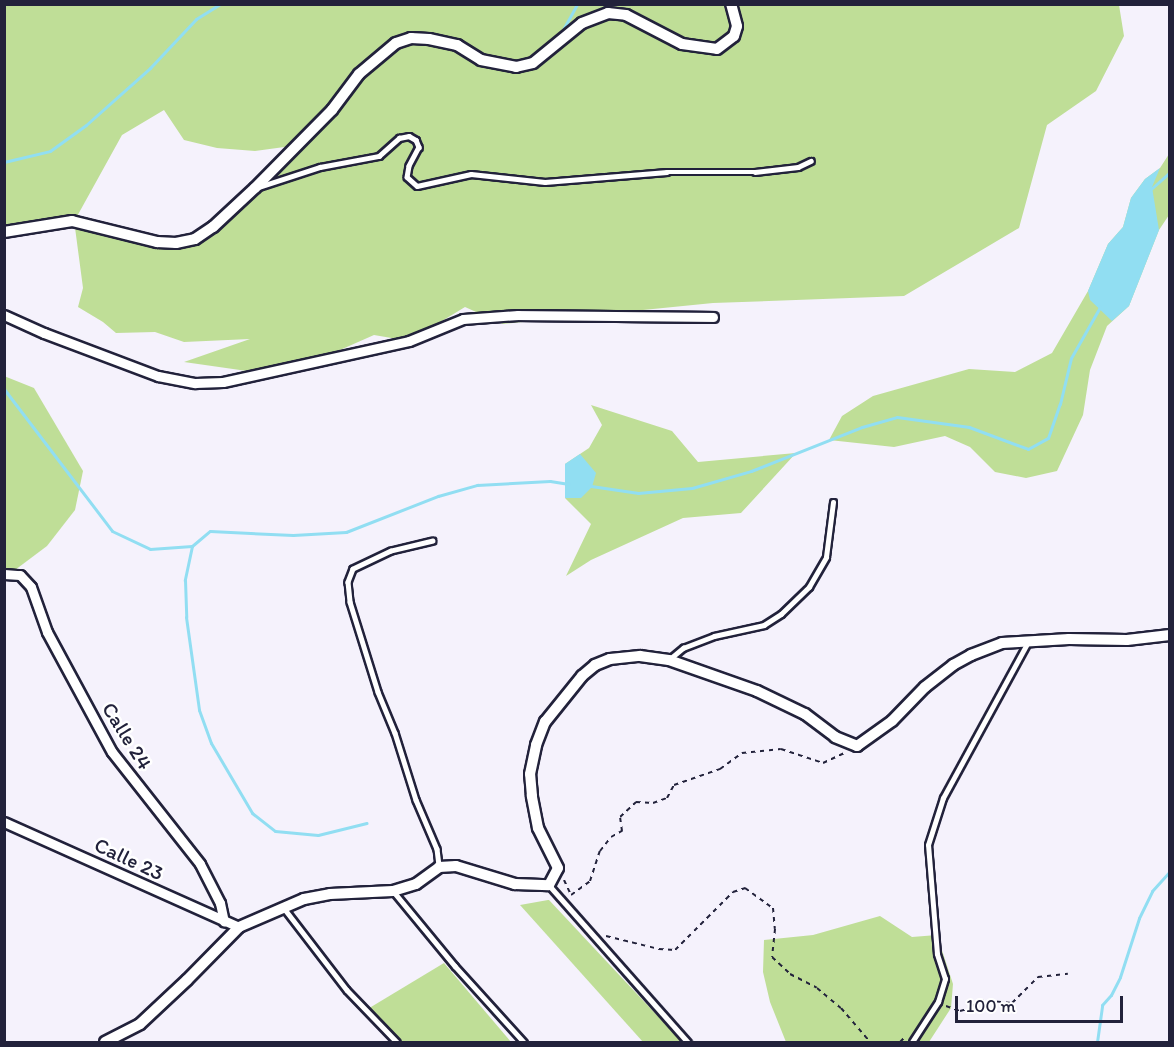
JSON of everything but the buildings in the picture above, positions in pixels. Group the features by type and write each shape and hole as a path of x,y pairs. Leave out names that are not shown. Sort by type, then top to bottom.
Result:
{"street":[{"path":"4,232 72,221 157,242 176,243 195,239 255,188 332,110 359,74 396,43 411,38 429,39 457,45 481,60 516,67 533,63 582,23 608,13 626,15 682,44 717,49 734,36 736,26 731,4"},
{"path":"4,315 44,333 158,376 195,383 223,382 409,341 463,319 518,315 713,317"},
{"name":"Calle 24","path":"4,574 20,575 31,587 47,632 112,752 200,864 220,903 224,922"},
{"path":"105,1042 140,1024 239,927 304,899 330,894 393,891 416,884 439,867 456,866 516,884 549,885 558,868 538,828 531,796 530,774 536,745 545,722 582,676 595,665 610,659 640,656 669,660 758,691 805,714 835,737 857,746 892,722 926,687 952,665 1002,643 1127,640 1170,635"},
{"name":"Calle 23","path":"4,822 239,927"}],"lane":[{"path":"255,188 320,167 379,156 399,138 408,136 416,140 419,147 409,166 407,177 417,186 471,174 545,182 667,172 755,172 798,167 811,161"},
{"path":"669,660 683,648 714,636 764,625 781,614 809,587 826,557 833,502"},
{"path":"433,541 391,551 353,569 348,582 350,602 378,693 395,733 416,800 437,849 439,867"},
{"path":"912,1042 938,1002 945,979 937,954 928,845 943,798 1028,641"},
{"path":"549,885 688,1042"},
{"path":"393,891 455,966 524,1042"},
{"path":"284,908 347,990 398,1042"}],"path":[{"path":"558,868 571,895 583,888 590,881 600,851 611,837 622,831 620,817 636,802 653,803 668,798 674,785 720,769 742,753 781,749 823,763 857,746"},
{"path":"588,929 628,942 675,950 733,892 745,888 773,908 776,929 772,957 790,974 818,988 841,1008 870,1042"},
{"path":"938,1002 960,1011 971,1008 979,1000 1012,1003 1038,977 1068,974"},
{"path":"900,1042 911,1030"}],"green space":[{"path":"5,5 1119,5 1124,36 1096,91 1047,125 1019,228 904,296 713,303 503,324 465,307 409,341 374,335 340,350 295,364 247,371 184,362 250,339 184,342 155,332 116,333 78,307 83,288 74,220 5,232","holes":["164,110 184,140 217,148 255,151 299,145 195,239 157,242 75,220 122,135"]},
{"path":"1169,154 1169,215 1159,230 1129,306 1107,326 1090,370 1083,415 1057,471 1026,478 995,472 970,447 945,436 894,447 829,440 842,416 873,396 969,369 1015,372 1052,353 1088,291 1108,244 1123,227 1131,198 1145,179 1160,168"},
{"path":"4,376 34,388 83,471 75,510 47,546 15,570 5,569"},
{"path":"591,405 672,431 698,462 796,453 741,513 683,518 591,560 566,576 591,524 565,498 565,464 589,448 602,425"},
{"path":"549,900 682,1042 643,1042 520,905"},
{"path":"880,916 912,937 937,935 953,984 951,1008 929,1042 786,1042 770,1002 763,972 764,940 813,935"},
{"path":"444,963 511,1042 397,1042 366,1010"}],"water":[{"path":"1160,168 1152,187 1159,230 1129,306 1112,321 1090,300 1088,291 1108,244 1123,227 1131,198 1145,179"},
{"path":"580,454 596,473 592,487 581,498 565,498 565,464"}],"waterway":[{"path":"4,162 50,151 86,125 150,68 196,19 220,4"},
{"path":"560,35 577,4"},
{"path":"1151,189 1170,172"},
{"path":"591,486 638,493 692,488 751,471 862,427 897,417 969,427 1028,449 1048,438 1060,404 1071,358 1100,307"},
{"path":"4,389 112,531 150,549 192,546 210,531 293,535 346,532 438,496 477,485 550,481 569,484"},
{"path":"192,546 185,580 186,617 199,710 211,743 252,813 275,831 318,835 367,823"},
{"path":"1097,1042 1102,1005 1111,995 1120,977 1139,918 1152,891 1170,871"}]}
